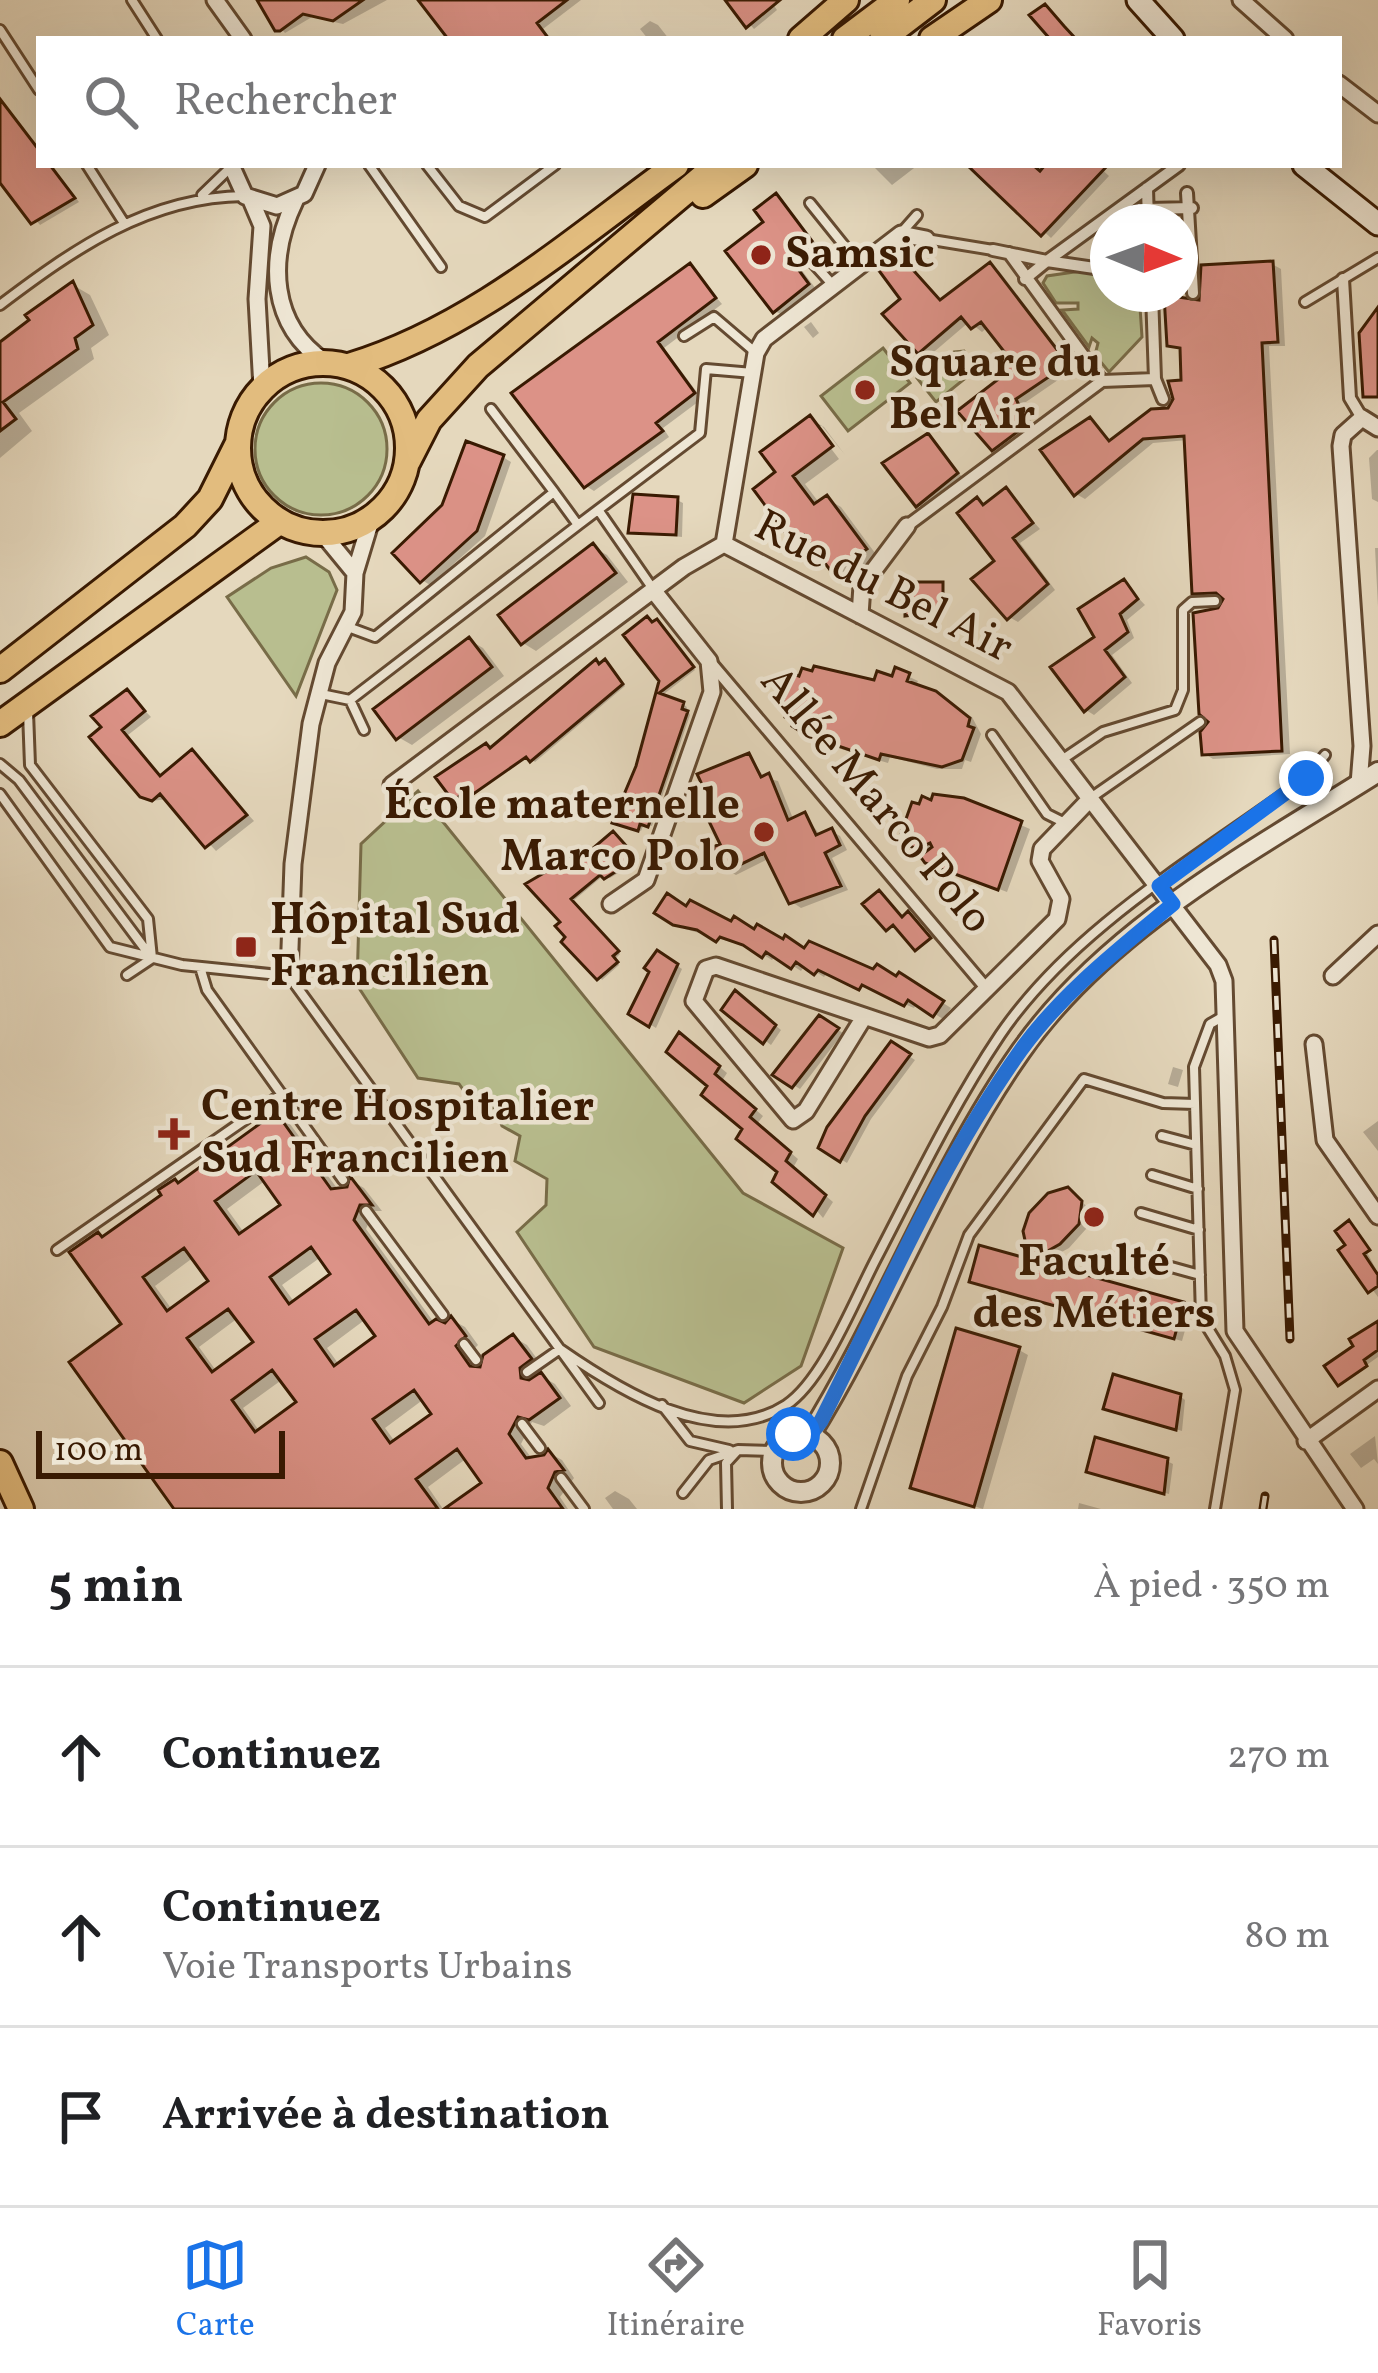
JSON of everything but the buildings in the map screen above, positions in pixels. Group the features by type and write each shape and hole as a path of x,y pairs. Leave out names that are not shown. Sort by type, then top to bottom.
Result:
{"main road":[{"path":"804,36 846,0"},
{"path":"849,36 897,0"},
{"path":"886,36 933,0"},
{"path":"936,36 989,0"},
{"path":"1138,0 1170,36"},
{"path":"640,191 653,168"},
{"path":"0,670 184,526 210,499 238,443 249,404 280,374 406,347 520,282 672,168"},
{"path":"238,443 247,486 279,521 323,534 371,520 390,501 429,420 478,366 714,168"},
{"path":"653,220 683,209 742,168"},
{"path":"1308,168 1378,224"},
{"path":"337,364 373,378 390,395 407,439 407,463"},
{"path":"0,724 279,521"},
{"path":"0,1463 20,1509"}],"street":[{"path":"215,0 241,36"},
{"path":"1241,0 1282,36"},
{"path":"1342,85 1378,114"},
{"path":"232,168 262,226 257,299 262,388"},
{"path":"316,168 311,186 295,201 281,229 281,304 292,336 337,364"},
{"path":"1024,279 1175,168"},
{"path":"1147,188 1148,204"},
{"path":"1187,193 1190,204"},
{"path":"248,198 277,206 295,201"},
{"path":"724,544 756,353 764,339 902,234 926,239"},
{"path":"993,250 1090,267"},
{"path":"1009,253 1102,381"},
{"path":"1343,279 1350,398 1362,418 1378,428"},
{"path":"1153,312 1155,379 1163,399"},
{"path":"860,614 862,586 907,526 1102,381 1155,379"},
{"path":"1359,784 1362,746 1341,446 1343,435 1362,418"},
{"path":"289,976 299,789 319,694 357,591 355,573 371,520"},
{"path":"323,534 355,573"},
{"name":"Rue du Bel Air","path":"392,785 653,590 724,544 1008,692 1218,965 1225,1016 1235,1331 1355,1509"},
{"path":"610,904 646,880 712,692 709,661 653,590"},
{"name":"Allée Marco Polo","path":"709,661 986,988"},
{"path":"810,1435 946,1176 1021,1050 1072,993 1173,904 1378,772"},
{"path":"864,1017 818,1094 793,1120 694,1000 706,969 716,966 929,1038 940,1035 1062,908 1040,861 1042,849 1091,797"},
{"path":"1333,976 1378,934"},
{"path":"1314,1044 1325,1140 1378,1216"},
{"path":"1306,1441 1378,1389"},
{"path":"778,1509 790,1490 818,1486 830,1470 827,1450 810,1435 793,1434 773,1451 772,1470 790,1490"}],"lane":[{"path":"132,0 155,36"},
{"path":"0,29 36,85"},
{"path":"0,59 14,51"},
{"path":"89,168 124,223"},
{"path":"199,198 229,168"},
{"path":"371,168 441,267"},
{"path":"429,168 459,206 485,217 551,168"},
{"path":"0,305 100,232 199,198 248,198"},
{"path":"810,202 860,265"},
{"path":"902,234 916,215"},
{"path":"926,239 993,250"},
{"path":"806,255 833,286"},
{"path":"1305,302 1378,258"},
{"path":"684,336 714,317 756,353"},
{"path":"319,694 350,700 700,433 706,369 753,374"},
{"path":"491,409 578,525"},
{"path":"346,626 376,638 554,492"},
{"path":"599,511 653,590"},
{"path":"1062,760 1103,732 1175,710 1183,690 1183,610 1192,602 1215,601"},
{"path":"350,700 364,730"},
{"path":"28,702 30,765 148,919 152,958"},
{"path":"1091,797 1200,722"},
{"path":"992,735 1047,814 1064,822"},
{"path":"560,1349 601,1377 661,1404 725,1423 758,1418 802,1391 1002,1033 1037,988 1084,944 1306,778 1325,755"},
{"path":"0,764 19,780 152,958"},
{"path":"0,794 110,947 200,968 289,976 598,1403"},
{"path":"127,975 128,969 152,958"},
{"path":"200,968 208,990 343,1180"},
{"path":"1215,1509 1235,1390 1225,1356 1202,1317 1194,1067 1210,1024 1225,1016"},
{"path":"861,1509 907,1376 942,1307 969,1235 1084,1079 1163,1103 1195,1104"},
{"path":"58,1250 282,1094"},
{"path":"1162,1136 1196,1145"},
{"path":"1152,1175 1198,1189"},
{"path":"366,1211 443,1315"},
{"path":"1141,1213 1199,1230"},
{"path":"1128,1255 1200,1275"},
{"path":"464,1344 476,1360"},
{"path":"527,1372 560,1349"},
{"path":"661,1404 690,1441 773,1451"},
{"path":"522,1424 540,1448"},
{"path":"683,1493 709,1460 738,1450"},
{"path":"727,1509 726,1463 738,1450"},
{"path":"561,1478 584,1509"}],"green space":[{"path":"1090,270 1090,312 1140,312 1142,337 1109,372 1095,355 1098,343 1092,338 1089,347 1062,310 1078,309 1078,303 1056,303 1043,283 1047,276"},
{"name":"Square du Bel Air","path":"883,348 910,383 848,431 821,396"},
{"path":"964,351 973,372 936,402 917,378 954,352"},
{"path":"321,383 346,388 368,402 382,424 387,449 382,474 368,496 346,510 321,515 296,510 274,496 260,474 255,449 260,424 274,402 296,388"},
{"path":"306,557 329,572 337,590 296,696 227,597 271,568"},
{"path":"418,791 743,1193 843,1248 801,1366 744,1403 594,1347 517,1232 546,1205 547,1179 515,1161 520,1136 502,1126 495,1108 476,1108 459,1084 418,1078 357,985 361,844"}],"railway":[{"path":"1274,940 1290,1339"},
{"path":"1263,1509 1265,1496"}],"place":[{"name":"Samsic","path":"761,255"},
{"name":"Square du Bel Air","path":"865,390"},
{"name":"École maternelle Marco Polo","path":"764,832"},
{"name":"Hôpital Sud Francilien","path":"246,947"},
{"name":"Centre Hospitalier Sud Francilien","path":"174,1134"},
{"name":"Faculté des Métiers","path":"1094,1217"}],"route":[{"path":"793,1434 810,1435 821,1421 946,1176 1021,1050 1072,993 1173,904 1159,886 1306,778"}]}
